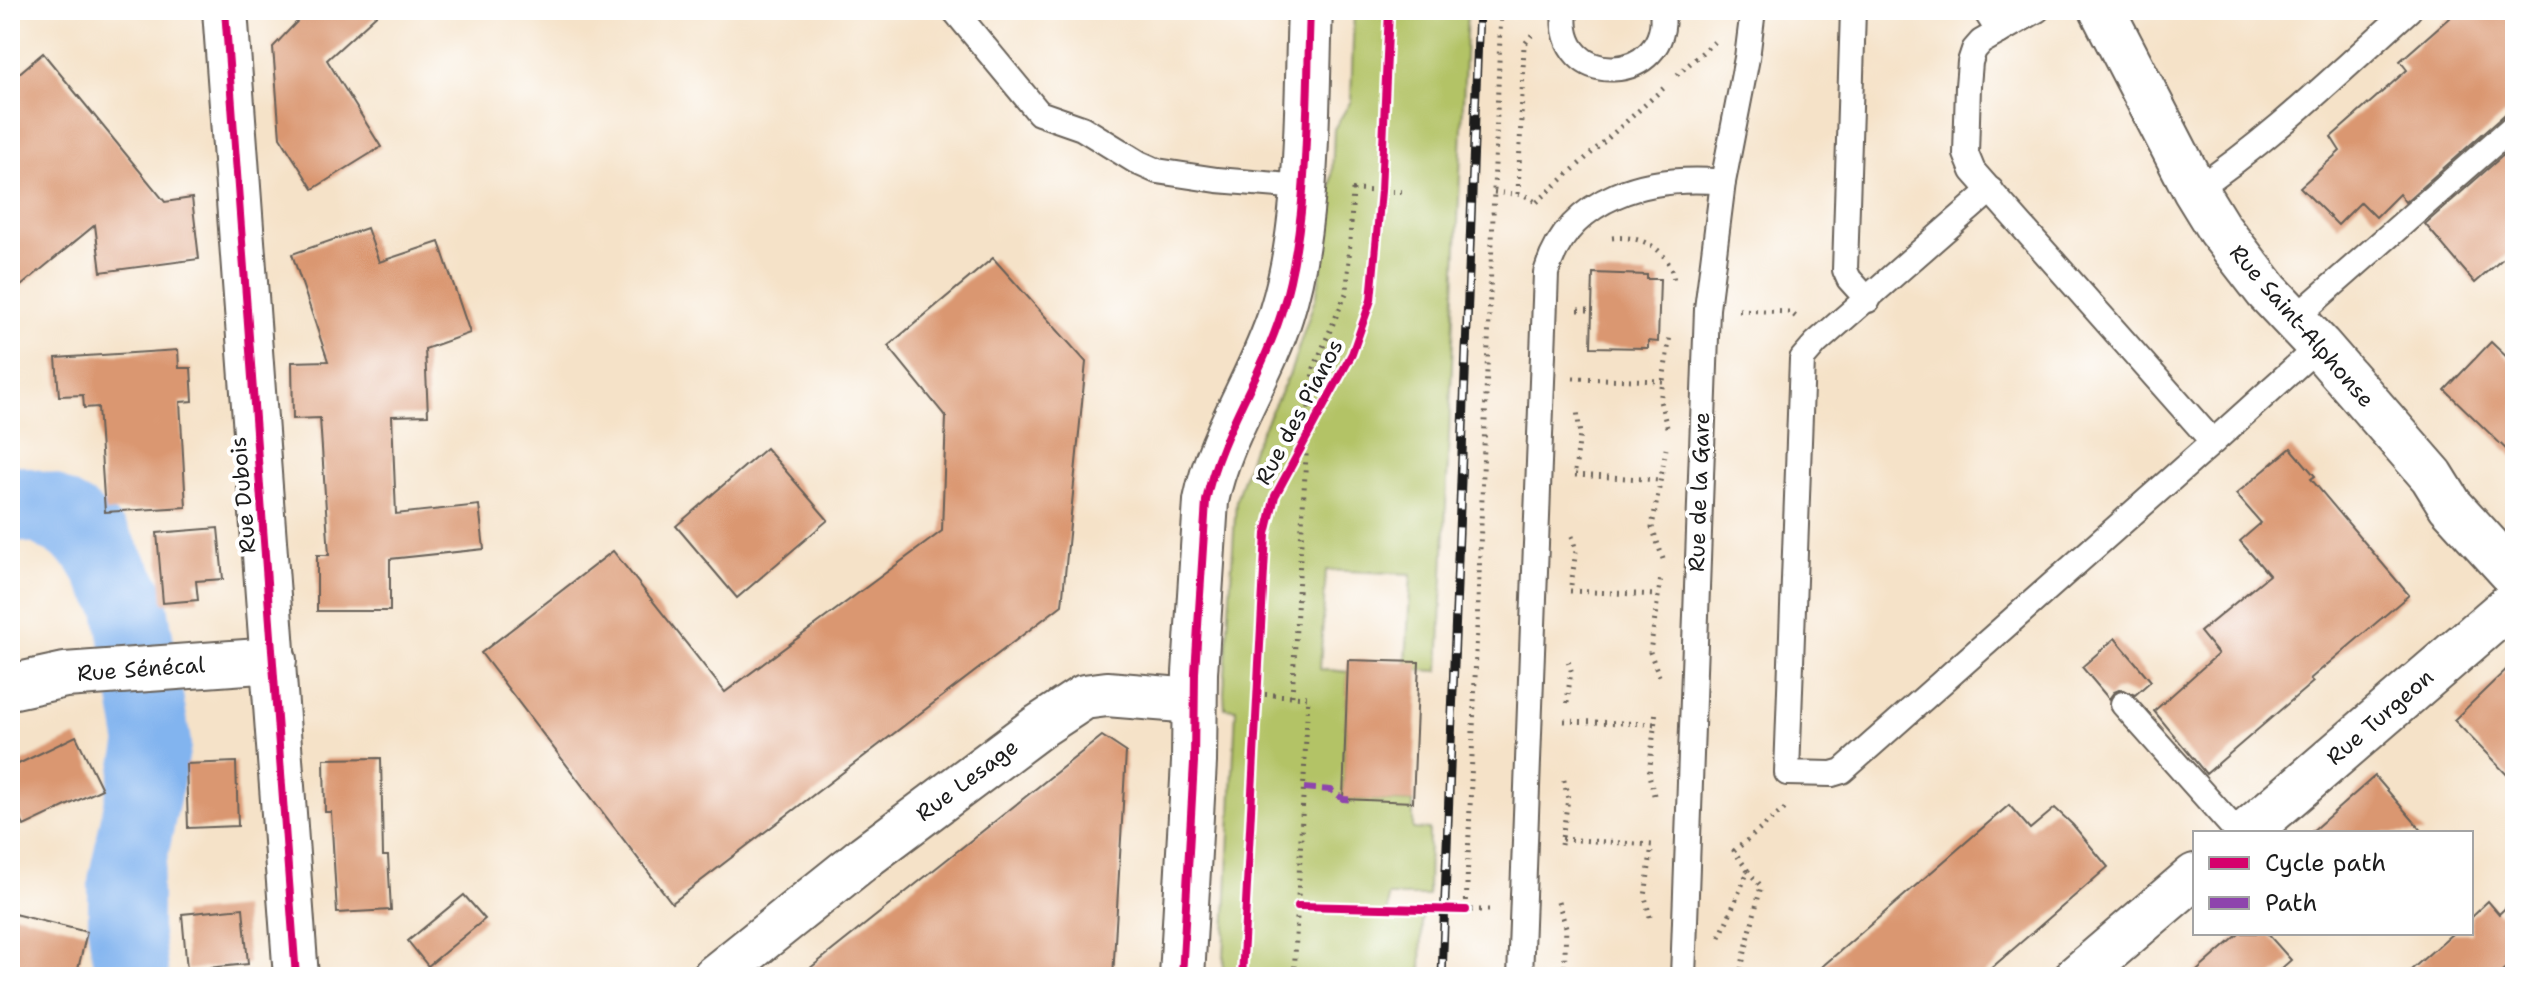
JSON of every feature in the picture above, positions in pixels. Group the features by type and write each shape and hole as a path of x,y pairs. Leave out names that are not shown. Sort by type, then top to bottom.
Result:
{"street":[{"name":"Rue Dubois","path":"225,10 296,977"},
{"path":"1182,977 1203,524 1209,482 1273,339 1296,252 1320,188 1310,10"},
{"name":"Rue Saint-Alphonse","path":"2102,10 2195,190 2244,263 2432,476 2450,505 2515,576"},
{"name":"Rue Turgeon","path":"2248,831 2515,601"},
{"name":"Rue Sénécal","path":"10,687 65,675 274,660"},
{"name":"Rue Lesage","path":"715,977 866,856 1037,728 1084,697 1107,694 1194,701"},
{"path":"2077,977 2193,878"}],"lane":[{"path":"954,10 1039,113 1082,128 1139,163 1157,171 1217,180 1320,188"},
{"path":"1565,10 1564,29 1577,55 1598,68 1613,70 1639,61 1651,51 1663,26 1662,10"},
{"name":"Rue de la Gare","path":"1683,977 1704,351 1723,182 1753,10"},
{"path":"1853,10 1845,270 1868,300"},
{"path":"1985,10 1999,32"},
{"path":"2037,10 1981,42 1974,50 1968,86 1968,163 2213,442"},
{"path":"2195,190 2265,139 2409,10"},
{"path":"1991,190 1807,351 1800,368 1787,773 1832,774 1842,771 2213,442 2306,333 2515,125"},
{"path":"1520,977 1546,273 1557,244 1568,229 1602,203 1628,190 1656,182 1723,182"},
{"path":"2123,704 2236,831"}],"path":[{"path":"1466,910 1501,10"},
{"path":"1518,194 1524,45 1537,29"},
{"path":"1537,202 1717,40"},
{"path":"1380,205 1382,176"},
{"path":"1320,188 1407,192"},
{"path":"1292,696 1307,433 1314,368 1347,291 1353,190"},
{"path":"1494,192 1518,194 1545,208"},
{"path":"1599,243 1625,237 1648,243 1669,261 1675,285"},
{"path":"1574,309 1593,310"},
{"path":"1730,310 1790,312 1806,325"},
{"path":"1669,432 1660,401 1671,322"},
{"path":"1572,378 1663,381"},
{"path":"1660,679 1650,652 1664,560 1652,527 1667,444"},
{"path":"1575,475 1660,480"},
{"path":"1570,591 1658,595"},
{"path":"1256,709 1258,679"},
{"path":"1194,701 1224,692 1308,697 1294,977"},
{"path":"1656,709 1649,775 1658,806"},
{"path":"1564,721 1654,724"},
{"path":"1739,977 1761,886 1734,851 1798,798"},
{"path":"1767,824 1773,831"},
{"path":"1651,922 1645,897 1654,832"},
{"path":"1562,839 1652,845"},
{"path":"1718,944 1748,871"},
{"path":"1298,906 1313,906"},
{"path":"1455,910 1497,910"},
{"path":"2502,977 2510,968"},
{"path":"1564,975 1601,977"}],"green space":[{"path":"1354,10 1467,10 1439,671 1418,670 1406,662 1411,574 1326,570 1320,669 1348,672 1343,799 1413,802 1413,829 1429,830 1428,896 1388,896 1388,917 1422,917 1421,977 1223,977 1236,709 1225,708 1224,692 1236,500 1253,448 1290,373 1317,293 1330,223 1334,129 1351,101"}],"building":[{"path":"308,10 382,10 327,60 381,147 313,189 280,137 273,47"},
{"path":"2458,10 2515,10 2515,110 2505,114 2405,202 2399,194 2376,217 2361,202 2338,225 2300,187 2340,151 2331,137 2407,70 2400,61"},
{"path":"43,53 165,202 192,198 199,259 101,272 95,225 10,295 10,81"},
{"path":"2515,145 2515,248 2475,283 2425,224"},
{"path":"367,228 379,262 439,242 470,333 425,349 428,415 392,416 396,514 479,505 484,549 390,559 390,611 317,611 317,555 329,555 320,418 293,419 292,362 328,361 292,254"},
{"path":"993,258 1086,362 1062,605 672,903 481,653 613,551 725,692 942,531 946,417 888,346"},
{"path":"1593,273 1647,275 1647,279 1660,279 1658,342 1648,341 1648,348 1591,347"},
{"path":"2491,342 2515,365 2515,458 2445,390"},
{"path":"178,350 179,368 191,368 193,401 180,402 186,507 105,512 98,407 84,408 83,395 59,396 56,358"},
{"path":"766,448 828,520 737,598 676,526"},
{"path":"2291,448 2315,476 2311,479 2409,595 2310,679 2313,682 2206,774 2154,711 2218,654 2200,632 2269,575 2240,541 2261,523 2236,494"},
{"path":"218,528 223,579 196,581 198,600 163,603 157,533"},
{"path":"2115,638 2151,681 2135,695 2121,689 2109,699 2082,667"},
{"path":"1348,660 1419,662 1413,802 1343,799"},
{"path":"2515,661 2515,783 2454,720"},
{"path":"76,736 102,789 24,826 10,798 10,768"},
{"path":"1102,736 1126,752 1113,977 799,977"},
{"path":"381,758 383,856 388,856 391,910 337,913 331,812 325,812 324,759"},
{"path":"236,762 238,826 188,828 186,764"},
{"path":"2375,776 2422,831 2312,831"},
{"path":"2009,805 2030,829 2055,808 2108,867 1981,977 1810,977"},
{"path":"464,895 485,919 428,966 408,941"},
{"path":"2515,899 2515,960 2495,977 2403,977 2451,935 2473,935 2473,915 2488,901 2499,914"},
{"path":"243,908 248,964 187,970 182,914"},
{"path":"10,913 87,932 76,977 10,977"},
{"path":"2238,935 2269,935 2291,960 2272,977 2190,977"}],"waterway":[{"path":"10,501 45,509 72,524 96,545 130,602 154,744 125,882 125,930 132,977"}],"railway":[{"path":"1442,977 1479,10"}],"marked path":[{"path":"1304,788 1331,790 1343,799 1355,800"}],"cycle path":[{"path":"225,10 296,977"},
{"path":"1182,977 1206,501 1220,453 1273,338 1290,279 1305,164 1310,10"},
{"name":"Rue des Pianos","path":"1242,977 1266,534 1275,496 1352,354 1371,300 1381,191 1389,10"},
{"path":"1298,906 1466,910"}]}
